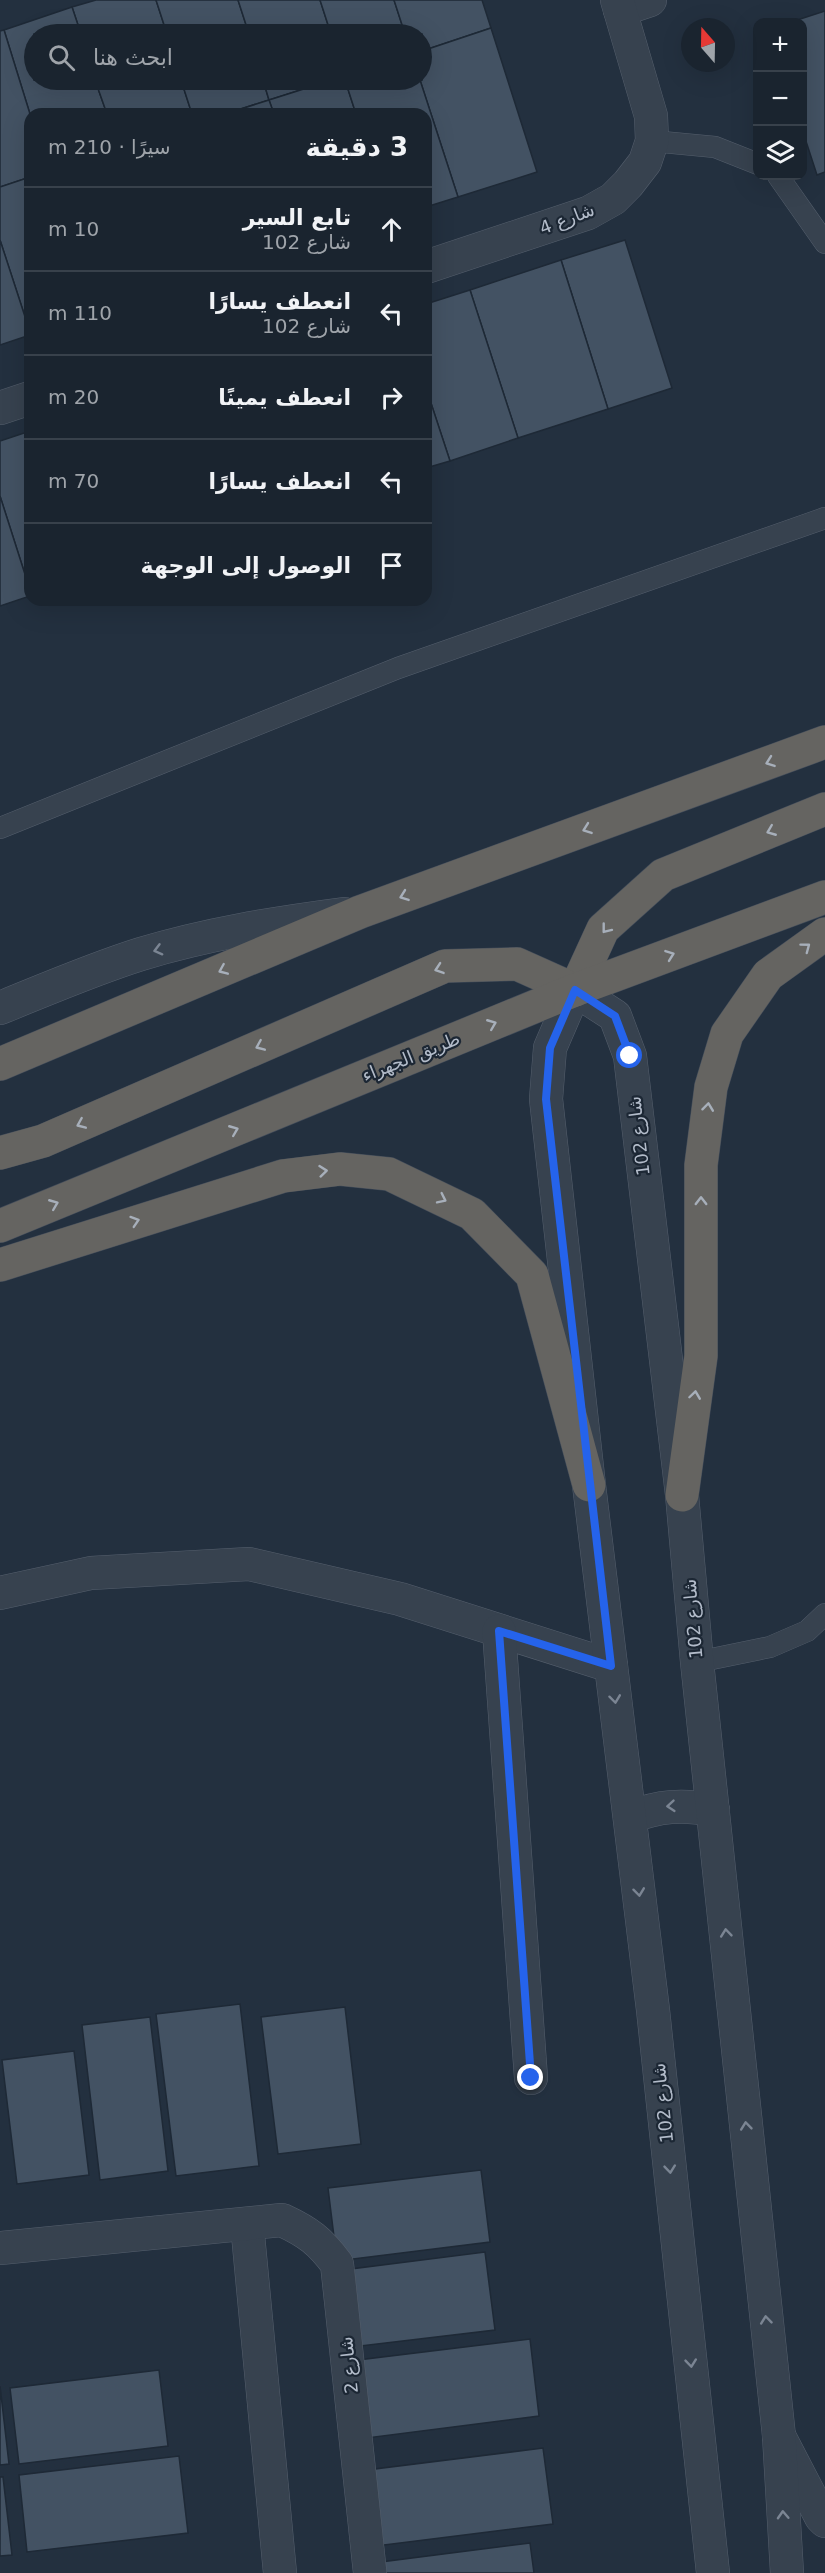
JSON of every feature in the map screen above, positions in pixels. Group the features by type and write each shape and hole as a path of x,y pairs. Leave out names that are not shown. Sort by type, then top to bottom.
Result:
{"highway":[{"path":"0,1064 360,912 825,742"},
{"path":"0,1153 43,1141 445,966 517,964 575,990 603,929 663,875 825,809"},
{"name":"طريق الجهراء","path":"0,1226 575,990 825,897"},
{"path":"682,1495 700,1356 701,1165 711,1087 727,1034 768,975 825,934"},
{"path":"0,1265 283,1176 340,1169 390,1174 472,1214 532,1275 589,1485"}],"street":[{"name":"شارع 4","path":"432,265 588,213 613,200 645,162 652,141 651,116 629,3"},
{"path":"0,408 24,400"},
{"path":"0,1008 72,978 142,954 214,935 360,912"},
{"name":"شارع 102","path":"713,2573 653,2010 589,1485 546,1099 550,1048 575,990 615,1016 629,1048 682,1495 697,1662 779,2436 787,2573"},
{"path":"0,1593 91,1573 249,1564 399,1599 611,1666"},
{"path":"499,1631 531,2078"},
{"path":"630,1817 649,1809 671,1805 713,1809"},
{"name":"شارع 2","path":"0,2248 282,2220 304,2230 322,2244 337,2264 370,2573"},
{"path":"247,2224 280,2573"},
{"path":"779,2436 825,2521"}],"lane":[{"path":"652,141 715,147 753,162"},
{"path":"781,180 825,243"},
{"path":"0,828 398,668 825,518"},
{"path":"697,1662 770,1647 807,1631 825,1614"}],"building":[{"path":"96,0 156,0 164,24 78,24 72,7"},
{"path":"156,0 238,0 246,24 164,24"},
{"path":"238,0 320,0 328,24 246,24"},
{"path":"320,0 394,0 402,24 328,24"},
{"path":"394,0 482,0 491,28 432,48 432,24 402,24"},
{"path":"72,7 78,24 24,24 24,90 99,90 105,108 28,108 4,30"},
{"path":"825,11 825,172 817,175 807,144 807,18 803,18"},
{"path":"491,28 537,172 458,197 432,117 432,108 429,108 423,90 432,90 432,48"},
{"path":"4,30 28,108 24,108 24,179 0,187 0,31"},
{"path":"99,90 184,90 190,108 105,108"},
{"path":"184,90 266,90 269,100 244,108 190,108"},
{"path":"266,90 300,90 269,100"},
{"path":"300,90 348,90 354,108 272,108 269,100"},
{"path":"348,90 423,90 429,108 354,108"},
{"path":"269,100 272,108 244,108"},
{"path":"432,117 458,197 432,205"},
{"path":"24,179 24,314 0,240 0,187"},
{"path":"0,240 24,314 24,337 0,345"},
{"path":"625,240 672,388 608,409 561,260"},
{"path":"561,260 608,409 518,438 470,290"},
{"path":"470,290 518,438 450,461 432,406 432,302"},
{"path":"432,406 450,461 432,466"},
{"path":"24,433 24,571 0,496 0,441"},
{"path":"0,496 24,571 24,598 0,606"},
{"path":"240,2004 259,2166 176,2176 156,2014"},
{"path":"345,2007 361,2144 278,2154 261,2017"},
{"path":"150,2017 168,2171 100,2180 82,2025"},
{"path":"74,2051 89,2175 17,2184 2,2060"},
{"path":"481,2170 490,2242 337,2261 328,2188"},
{"path":"485,2252 495,2330 352,2347 343,2270"},
{"path":"530,2339 539,2416 367,2438 358,2360"},
{"path":"159,2370 168,2446 19,2464 10,2388"},
{"path":"0,2386 9,2464 0,2465"},
{"path":"543,2448 553,2524 376,2546 367,2470"},
{"path":"179,2456 188,2533 27,2552 19,2475"},
{"path":"0,2477 3,2477 12,2555 0,2556"},
{"path":"530,2543 534,2573 374,2573 373,2563"}],"route":[{"path":"531,2078 499,1631 611,1666 546,1099 550,1048 575,990 615,1016 629,1048 630,1056"}]}
